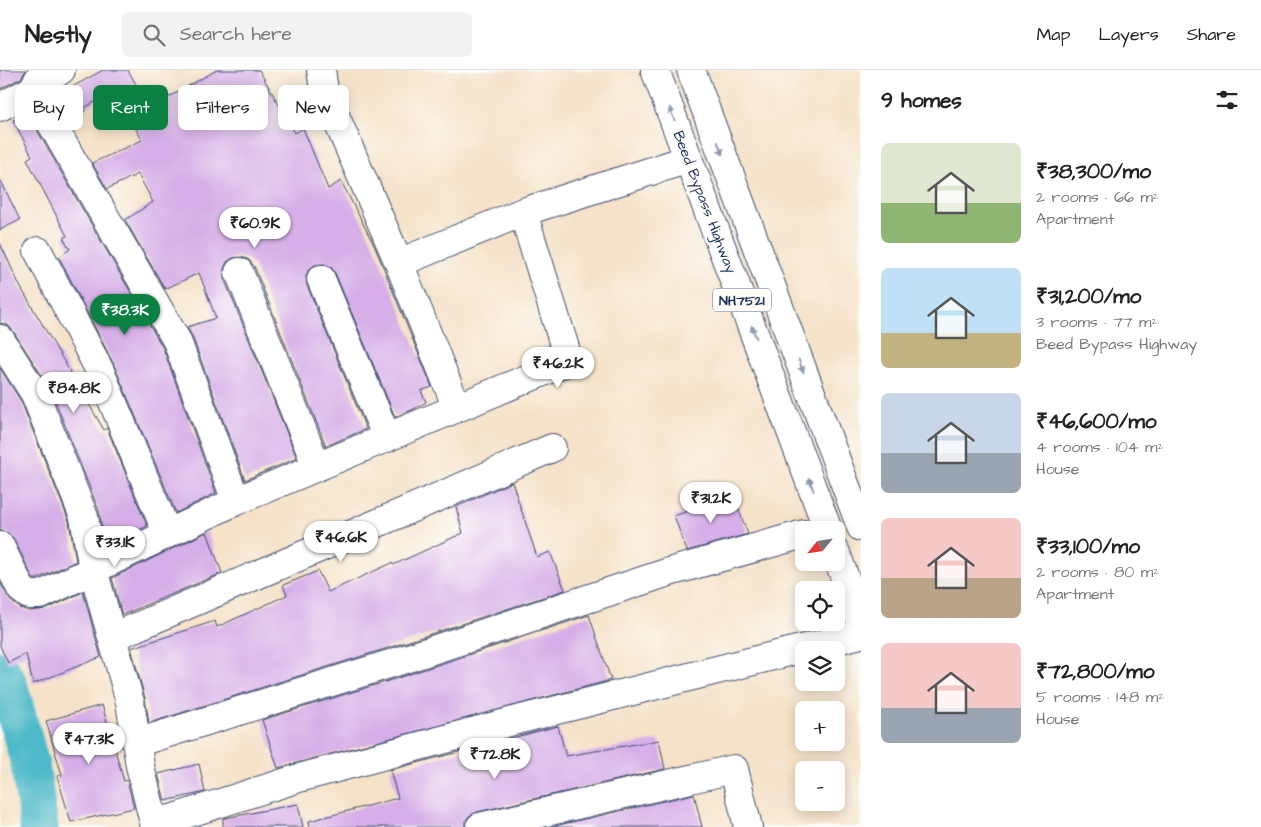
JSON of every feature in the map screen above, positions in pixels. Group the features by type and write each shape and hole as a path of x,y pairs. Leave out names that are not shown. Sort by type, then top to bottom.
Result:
{"main road":[{"path":"0,107 38,80 61,70"},
{"path":"321,70 324,90 399,263 457,408"},
{"name":"Beed Bypass Highway","path":"655,70 689,160 816,521"},
{"name":"NH752I","path":"691,70 859,523"},
{"path":"38,80 177,341 236,501"},
{"path":"399,263 523,212 689,160"},
{"path":"0,546 21,589 29,595 41,595 236,501 569,361 523,212"},
{"path":"38,251 100,371 167,533"},
{"path":"239,272 317,467"},
{"path":"321,279 387,438"},
{"path":"0,339 35,394 84,518 93,569 130,702 140,766 155,826 299,778 517,720 861,634"},
{"path":"113,637 552,448"},
{"path":"845,525 859,523"},
{"path":"136,743 396,662 669,572 795,537"},
{"path":"842,571 861,623"},
{"path":"480,827 734,769 748,827"}],"building":[{"path":"0,70 26,70 21,78 0,89"},
{"path":"103,70 128,70 136,85 93,85 93,103 84,108 85,111 83,112 83,85 76,85"},
{"path":"217,70 259,70 268,85 190,85"},
{"path":"268,86 278,103 278,130 293,130 295,133 304,130 328,189 341,181 375,247 432,387 421,391 426,402 395,417 335,273 331,267 324,264 315,265 309,269 306,276 307,285 366,429 326,446 254,266 249,260 242,257 233,258 227,262 224,269 224,278 297,458 245,480 187,327 216,318 199,273 165,289 125,220 153,202 138,174 107,189 92,163 142,140 136,130 168,130 168,97 178,92 178,130 268,130"},
{"path":"18,130 37,130 163,348 216,493 176,513 114,365 59,257 70,249 63,238 67,236 27,159 32,156"},
{"path":"0,179 20,220 0,230"},
{"path":"0,243 20,286 104,430 107,428 147,526 105,547 99,511 50,388 13,331 8,325 0,323"},
{"path":"0,368 21,401 69,521 76,561 37,579 33,579 14,539 8,533 0,531"},
{"path":"512,482 537,557 550,552 565,590 149,723 145,698 131,648 215,621 217,627 287,595 283,585 318,571 328,592 392,563 393,565 463,533 456,507"},
{"path":"733,495 748,534 687,551 674,516"},
{"path":"207,532 222,573 122,615 112,578"},
{"path":"0,582 11,601 20,608 29,611 47,609 83,592 101,657 33,684 26,654 8,663 0,646"},
{"path":"589,615 611,680 278,768 262,720 401,677"},
{"path":"102,705 124,781 127,780 134,808 71,822 57,776 62,775 46,721"},
{"path":"558,726 566,756 659,740 665,769 477,812 469,816 465,822 465,827 310,827 309,821 398,798 390,770"},
{"path":"199,764 205,792 165,801 158,774"},
{"path":"694,794 702,827 550,827"},
{"path":"298,804 303,827 223,827 223,819 225,818"}],"waterway":[{"path":"0,670 8,684 30,764 39,827"}]}
